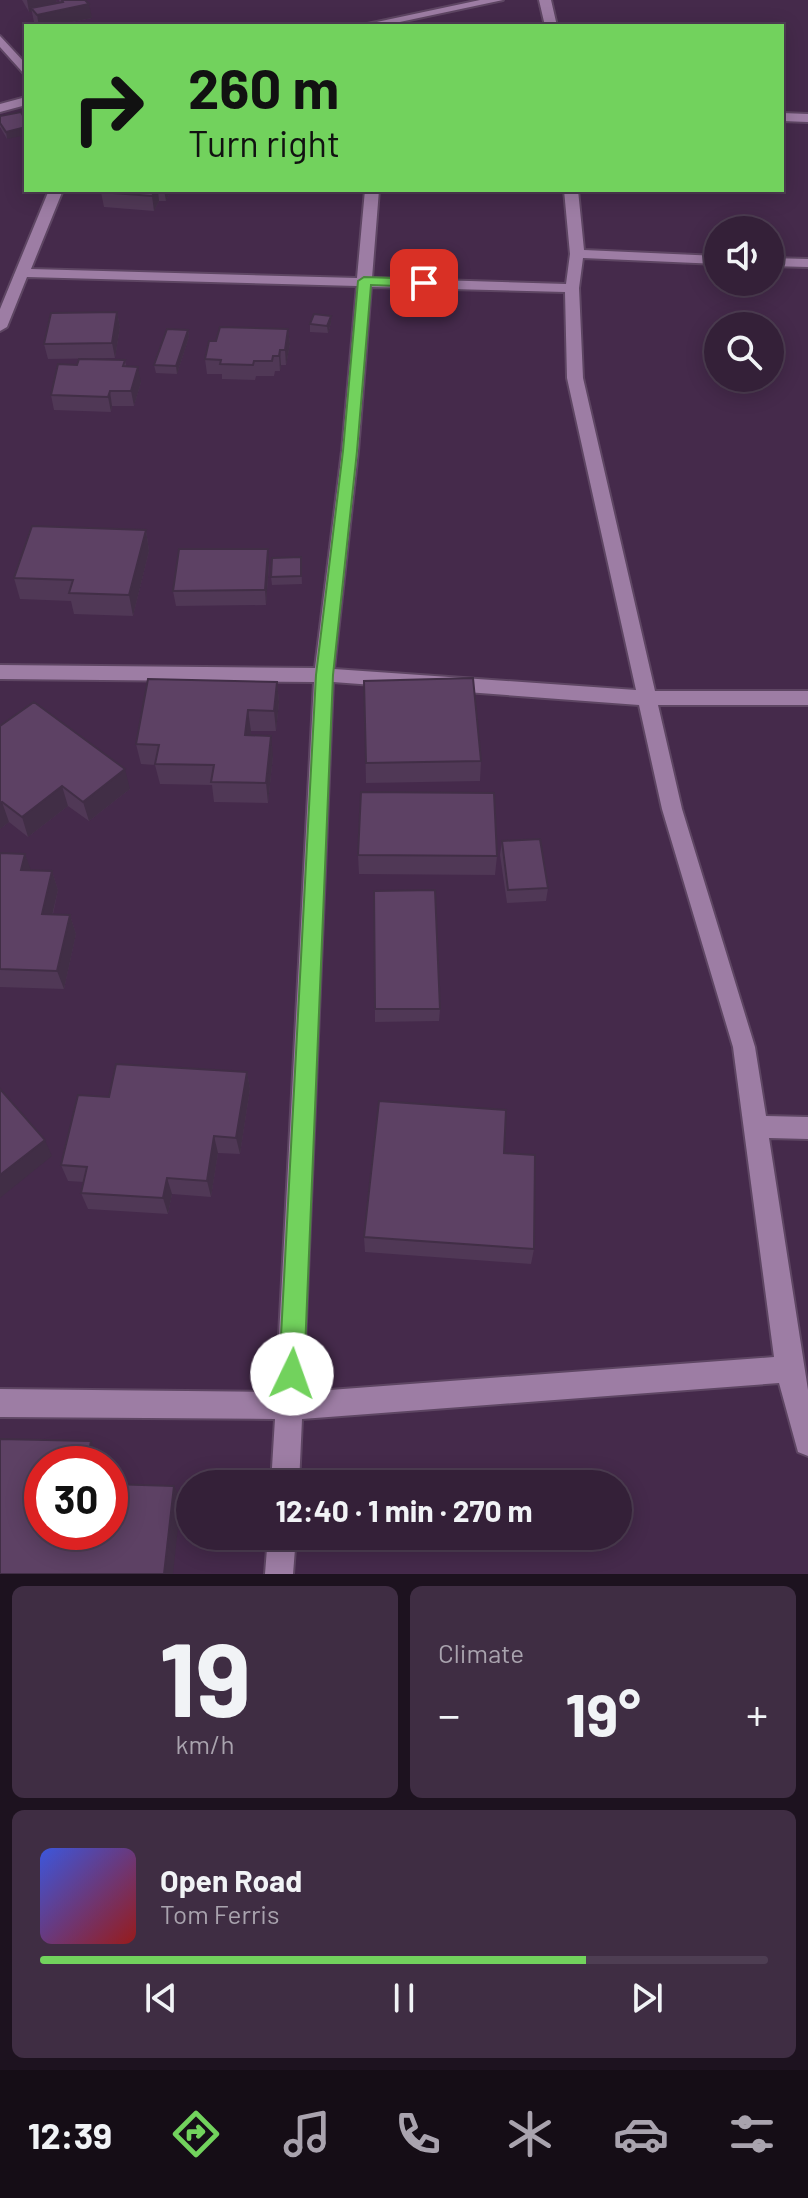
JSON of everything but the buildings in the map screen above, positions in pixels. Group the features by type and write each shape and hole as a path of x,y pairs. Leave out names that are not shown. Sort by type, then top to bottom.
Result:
{"street":[{"path":"374,24 497,0"},
{"path":"545,0 551,24"},
{"path":"0,39 24,69"},
{"path":"0,108 24,102"},
{"path":"784,117 808,118"},
{"path":"0,327 55,192"},
{"path":"286,1470 324,675 350,451 372,192"},
{"path":"571,192 577,254 572,288 575,378 672,809 744,1047 789,1369 808,1442"},
{"path":"577,254 704,259"},
{"path":"784,262 808,263"},
{"path":"22,273 572,288"},
{"path":"0,672 324,675 645,698 808,698"},
{"path":"755,1127 808,1128"},
{"path":"0,1403 290,1406 789,1369"},
{"path":"279,1574 281,1550"}],"route":[{"path":"292,1374 324,675 350,451 364,281 424,283"}]}
